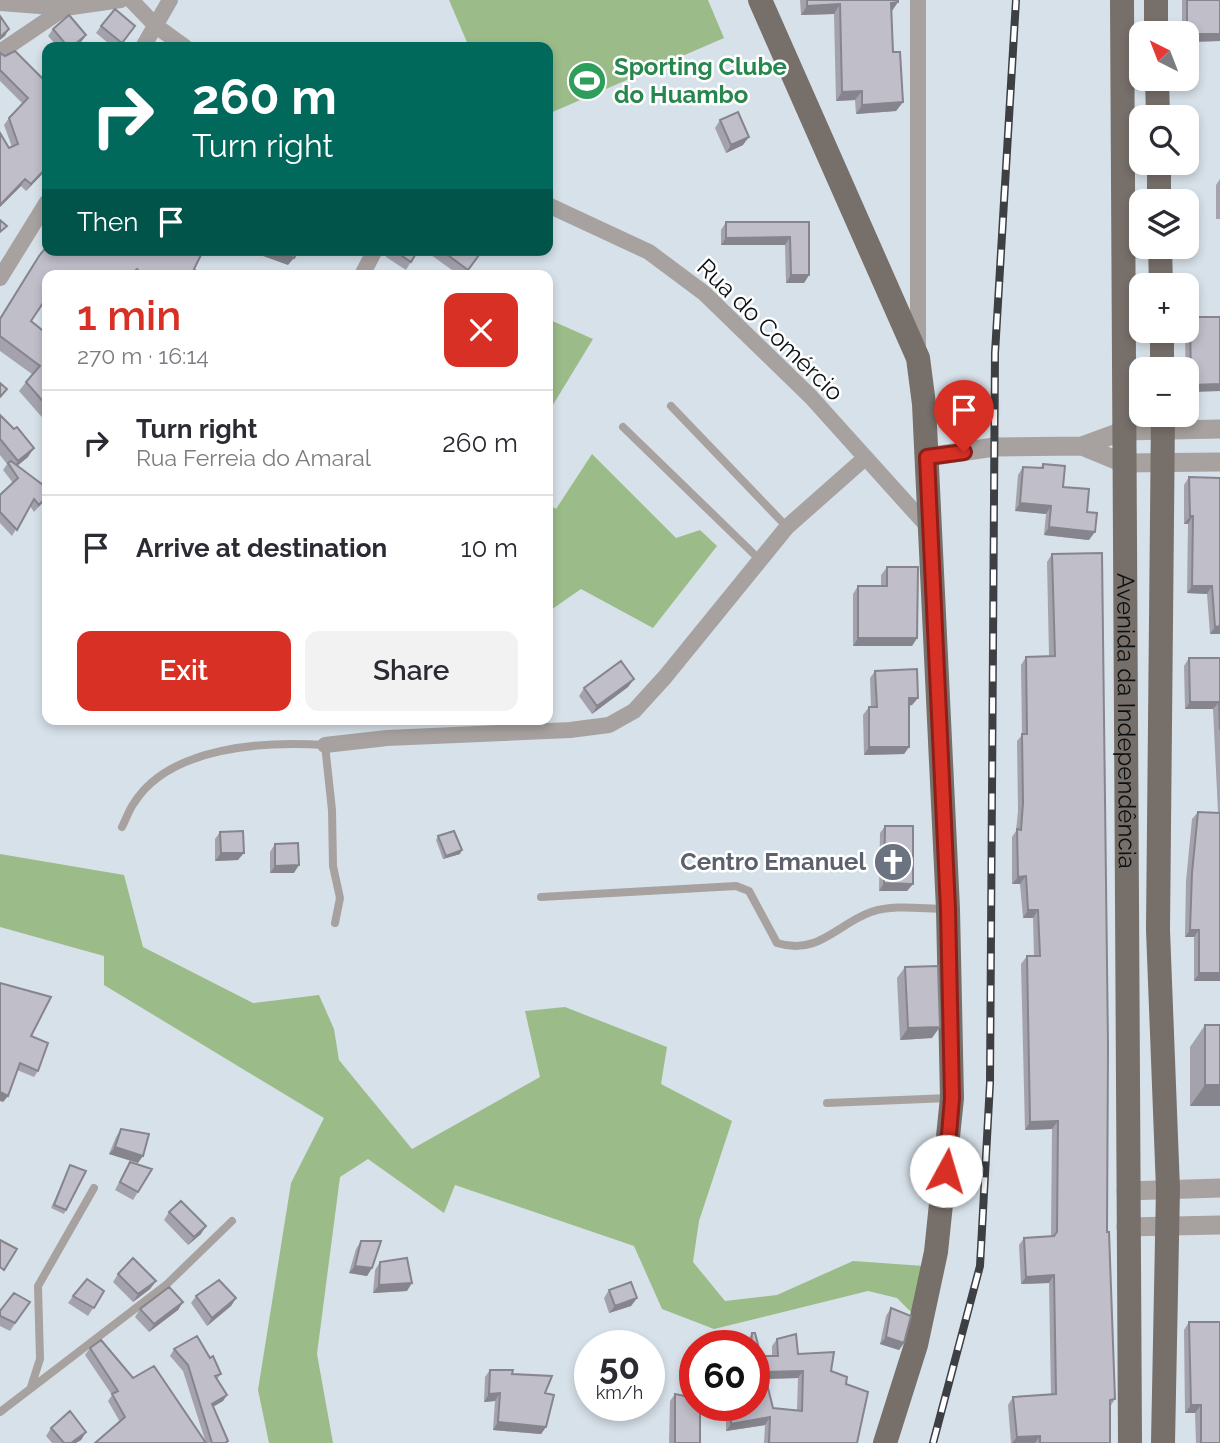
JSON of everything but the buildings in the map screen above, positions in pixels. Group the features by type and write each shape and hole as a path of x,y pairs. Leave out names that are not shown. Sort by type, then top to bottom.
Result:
{"main road":[{"path":"761,0 918,358 927,457 948,909 952,1098 936,1252 916,1345 886,1443"},
{"name":"Avenida da Independência","path":"1122,0 1126,1227 1130,1443"},
{"path":"1156,0 1157,21"},
{"name":"Avenida da Independência","path":"1163,427 1157,930 1168,1189 1163,1443"},
{"path":"1124,695 1161,698"},
{"path":"1125,929 1157,930"}],"street":[{"path":"0,3 65,8 121,0"},
{"path":"131,0 156,26 178,42"},
{"path":"146,42 170,0"},
{"path":"918,0 918,358"},
{"path":"0,52 65,8"},
{"name":"Rua do Comércio","path":"553,207 649,253 704,293 811,397 929,528"},
{"path":"0,278 42,210"},
{"path":"1199,426 1220,429"},
{"path":"927,457 994,447 1082,446 1141,427"},
{"path":"1082,446 1123,463 1220,462"},
{"path":"325,745 387,738 570,730 609,725 634,711 665,677 787,527 865,458"},
{"path":"1126,1191 1220,1188"},
{"path":"1126,1227 1220,1225"}],"lane":[{"path":"671,407 787,527"},
{"path":"622,427 760,560"},
{"path":"122,827 134,801 158,778 183,764 240,746 325,745 332,810 333,866 340,898 335,923"},
{"path":"541,897 736,886 750,891 777,943 793,948 826,939 869,913 890,908 948,909"},
{"path":"827,1103 952,1098"},
{"path":"31,1387 40,1359 38,1286 94,1188"},
{"path":"0,1412 166,1285 232,1222"}],"green space":[{"name":"Sporting Clube do Huambo","path":"449,0 708,0 724,38 553,112 553,42 467,42"},
{"path":"553,321 593,339 553,405"},
{"path":"592,454 676,538 700,530 717,546 653,628 581,589 553,609 553,507 556,509"},
{"path":"0,854 124,875 143,947 253,1003 319,995 334,1029 339,1060 412,1149 540,1077 525,1011 565,1007 667,1047 661,1084 732,1121 699,1221 693,1262 725,1301 777,1295 853,1261 924,1266 913,1314 897,1298 868,1291 714,1329 662,1309 634,1246 455,1185 444,1213 368,1159 340,1177 317,1354 333,1443 269,1443 258,1390 291,1183 324,1118 104,985 104,956 0,927"}],"railway":[{"path":"933,1443 980,1266 990,1083 995,353 1016,0"}],"place":[{"name":"Sporting Clube do Huambo","path":"587,81"},
{"name":"Centro Emanuel","path":"893,862"}],"route":[{"path":"946,1171 952,1098 948,909 927,457 964,452"}]}
